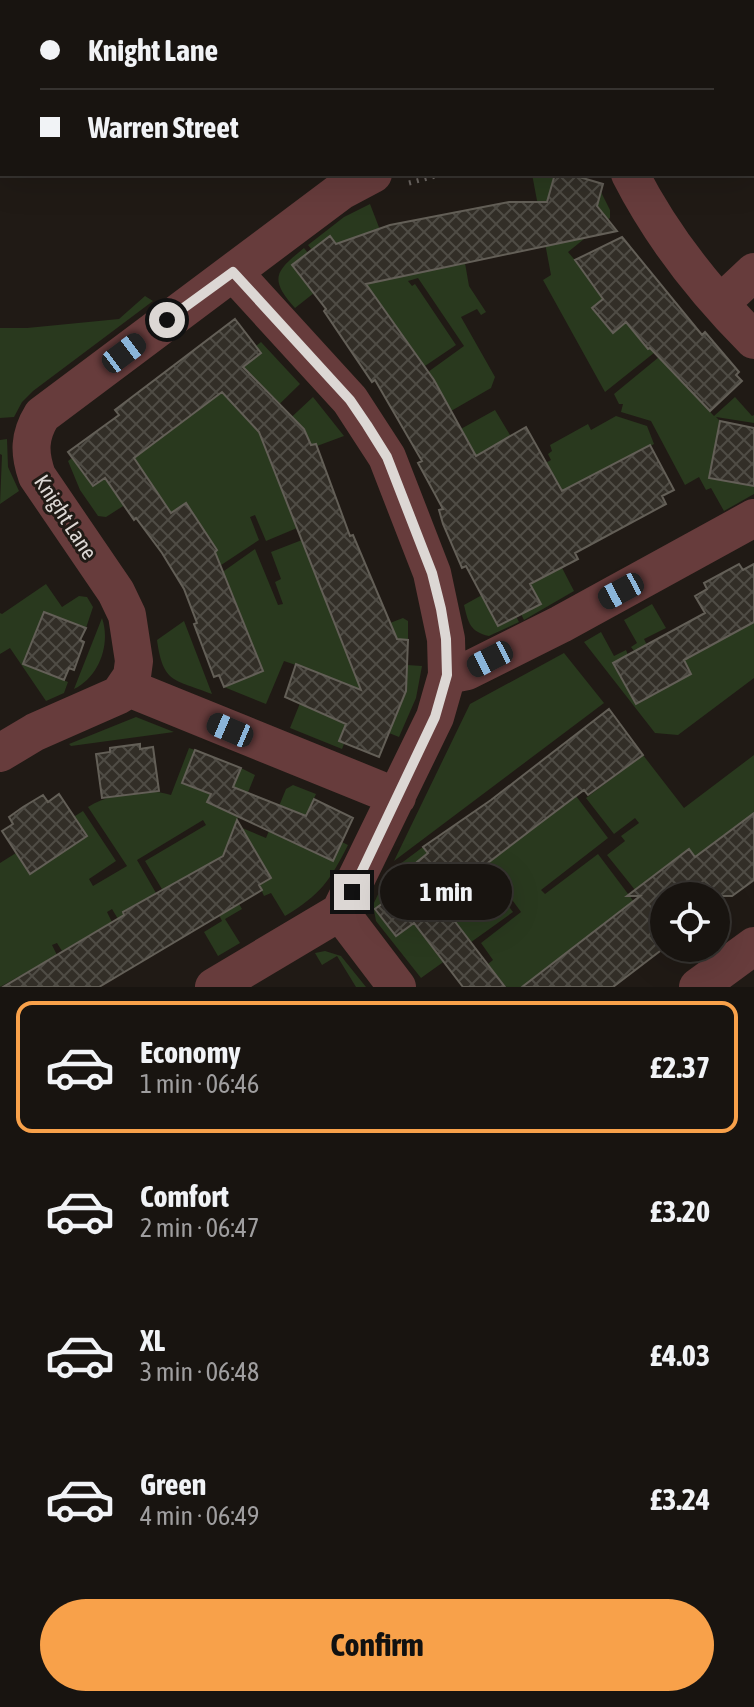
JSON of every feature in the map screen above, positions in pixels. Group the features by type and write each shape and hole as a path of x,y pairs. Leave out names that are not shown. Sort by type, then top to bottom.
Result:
{"street":[{"path":"631,176 680,258 754,340"},
{"name":"Knight Lane","path":"126,687 132,676 134,661 127,615 112,586 37,476 31,460 30,441 36,426 52,407 341,191 386,180"},
{"path":"214,987 340,912 435,717 447,675 446,639 432,573 387,457 350,400 233,272"},
{"path":"721,303 754,272"},
{"path":"447,675 467,671 561,624 754,518"},
{"path":"0,753 35,732 107,702 126,687 397,797"},
{"path":"340,912 397,987"},
{"path":"698,987 754,946"}],"path":[{"path":"386,180 424,176"}],"green space":[{"path":"532,176 554,176 546,205 593,219 601,192 610,210 610,218 568,252 580,266 607,244 610,248 605,297 593,308 613,333 626,322 648,349 685,320 689,325 605,392 543,280 551,275"},
{"path":"370,204 392,261 419,272 465,263 469,286 486,312 481,315 477,309 461,317 495,377 491,388 451,411 428,372 464,346 418,278 408,281 412,286 415,284 456,345 422,368 330,236 312,250 308,245 344,217"},
{"path":"304,248 308,253 292,265 314,293 295,308 281,289 279,275"},
{"path":"145,296 153,301 33,391 14,417 0,418 0,328 119,319"},
{"path":"261,342 300,384 256,427 267,440 313,397 344,436 317,446 311,445 305,433 266,448 297,528 266,541 255,515 250,517 259,540 203,577 195,565 217,550 186,503 171,513 153,487 106,517 98,516 80,490 68,461 72,458 94,486 261,353 256,346"},
{"path":"659,357 714,416 735,397 754,415 754,423 716,417 720,421 709,478 752,486 754,480 754,494 724,511 711,488 706,490 699,477 685,485 651,421 621,412 623,404 619,404 614,394"},
{"path":"495,410 516,445 475,461 459,430"},
{"path":"616,416 647,426 654,444 552,498 536,468 551,460 548,454 552,451 550,445 588,424 591,430"},
{"path":"7,439 8,467 19,491 0,504 0,440"},
{"path":"546,537 574,591 524,620 521,614 540,603 525,573 516,616 519,622 489,636 478,632 469,621 464,605 482,595"},
{"path":"302,540 390,623 403,618 408,621 408,640 373,639 407,665 422,666 416,698 399,737 389,733 356,698 339,741 344,744 342,749 290,728 313,671 284,661 266,704 224,687 263,671 233,595 207,583 255,549 278,605 283,604 275,582 281,579 271,552"},
{"path":"46,584 62,607 79,596 87,597 93,607 86,628 44,612 24,664 68,682 64,693 46,701 10,648 0,654 0,613"},
{"path":"652,604 666,628 644,639 647,645 635,652 631,647 637,643 624,620"},
{"path":"102,618 105,638 101,659 83,684 74,689"},
{"path":"184,621 212,694 172,678 163,665 157,640"},
{"path":"754,622 754,678 678,735 655,733 584,642 601,632 614,656 626,650 628,655 613,664 636,704 691,674 679,652"},
{"path":"564,653 604,703 394,861 470,704"},
{"path":"136,717 174,732 69,744"},
{"path":"189,748 195,750 182,783 227,801 241,768 255,775 235,825 266,838 286,789 293,785 316,794 294,843 333,861 342,842 348,845 323,886 285,916 271,893 264,896 259,885 271,878 249,841 176,883 177,914 145,861 206,825 203,820 137,860 156,893 123,912 124,915 118,919 112,909 107,912 112,922 62,951 57,943 52,945 57,955 0,987 0,863 83,811 116,861 89,879 93,886 127,866 88,807 129,793 171,795"},
{"path":"643,755 684,808 754,755 754,813 706,849 717,882 688,849 635,890 607,855 625,841 621,836 639,823 635,818 614,834 586,798"},
{"path":"576,796 608,838 541,890 545,894 598,854 650,923 650,943 598,987 506,987 488,964 493,960 481,943 521,912 486,864"},
{"path":"423,847 428,853 418,862 447,902 484,874 513,912 421,978 376,921 373,905 382,886 391,898 376,910 396,936 435,908 396,894 385,880 388,873"},
{"path":"239,904 242,909 225,919 240,943 218,956 204,932 222,921 219,915"},
{"path":"325,951 341,956 366,987 356,987 337,956 322,965 315,953"}],"building":[{"path":"554,176 576,176 603,184 597,206 617,231 366,284 434,380 476,456 526,427 562,491 650,445 674,490 662,496 666,504 575,553 578,559 530,584 541,604 498,626 466,566 462,568 443,524 439,510 443,509 418,463 422,461 375,380 372,382 324,311 326,309 292,265 330,236 336,244 390,225 509,202 547,202"},
{"path":"622,237 702,335 705,332 739,372 736,375 742,381 710,411 648,349 626,322 613,333 592,308 603,299 575,260"},
{"path":"235,319 261,353 243,367 304,429 311,445 316,444 350,536 353,535 397,639 408,640 406,691 379,757 339,741 346,724 285,697 296,664 361,690 259,432 222,392 134,458 171,513 186,503 217,550 215,552 263,671 224,687 219,675 214,677 184,589 162,553 105,478 93,486 68,452 119,415 115,410"},
{"path":"720,421 754,428 754,486 709,478"},
{"path":"739,564 743,570 754,564 754,622 684,660 691,674 636,704 613,663 705,613 695,596 707,589 704,583"},
{"path":"44,612 86,628 80,640 84,642 74,670 69,668 64,680 23,664"},
{"path":"609,709 643,755 588,795 584,790 531,830 480,869 484,874 443,906 505,987 463,987 414,923 396,936 375,909 425,872 417,862 428,853 423,847 491,800"},
{"path":"140,744 140,749 153,747 159,791 102,798 96,754 110,752 110,748"},
{"path":"195,750 241,768 233,787 306,816 314,799 353,818 333,861 207,802 211,794 182,783"},
{"path":"59,794 87,836 30,874 2,831 13,824 9,817 23,807 43,795 48,802"},
{"path":"754,813 754,880 732,896 730,882 650,882 650,959 613,987 522,987 640,896 627,896 689,849 695,857"},
{"path":"237,820 271,878 259,885 262,890 99,987 3,987 124,915 123,912 223,856"}],"route":[{"path":"167,320 233,272 350,400 367,425 387,457 432,573 446,639 447,675 435,717 352,892"}]}
